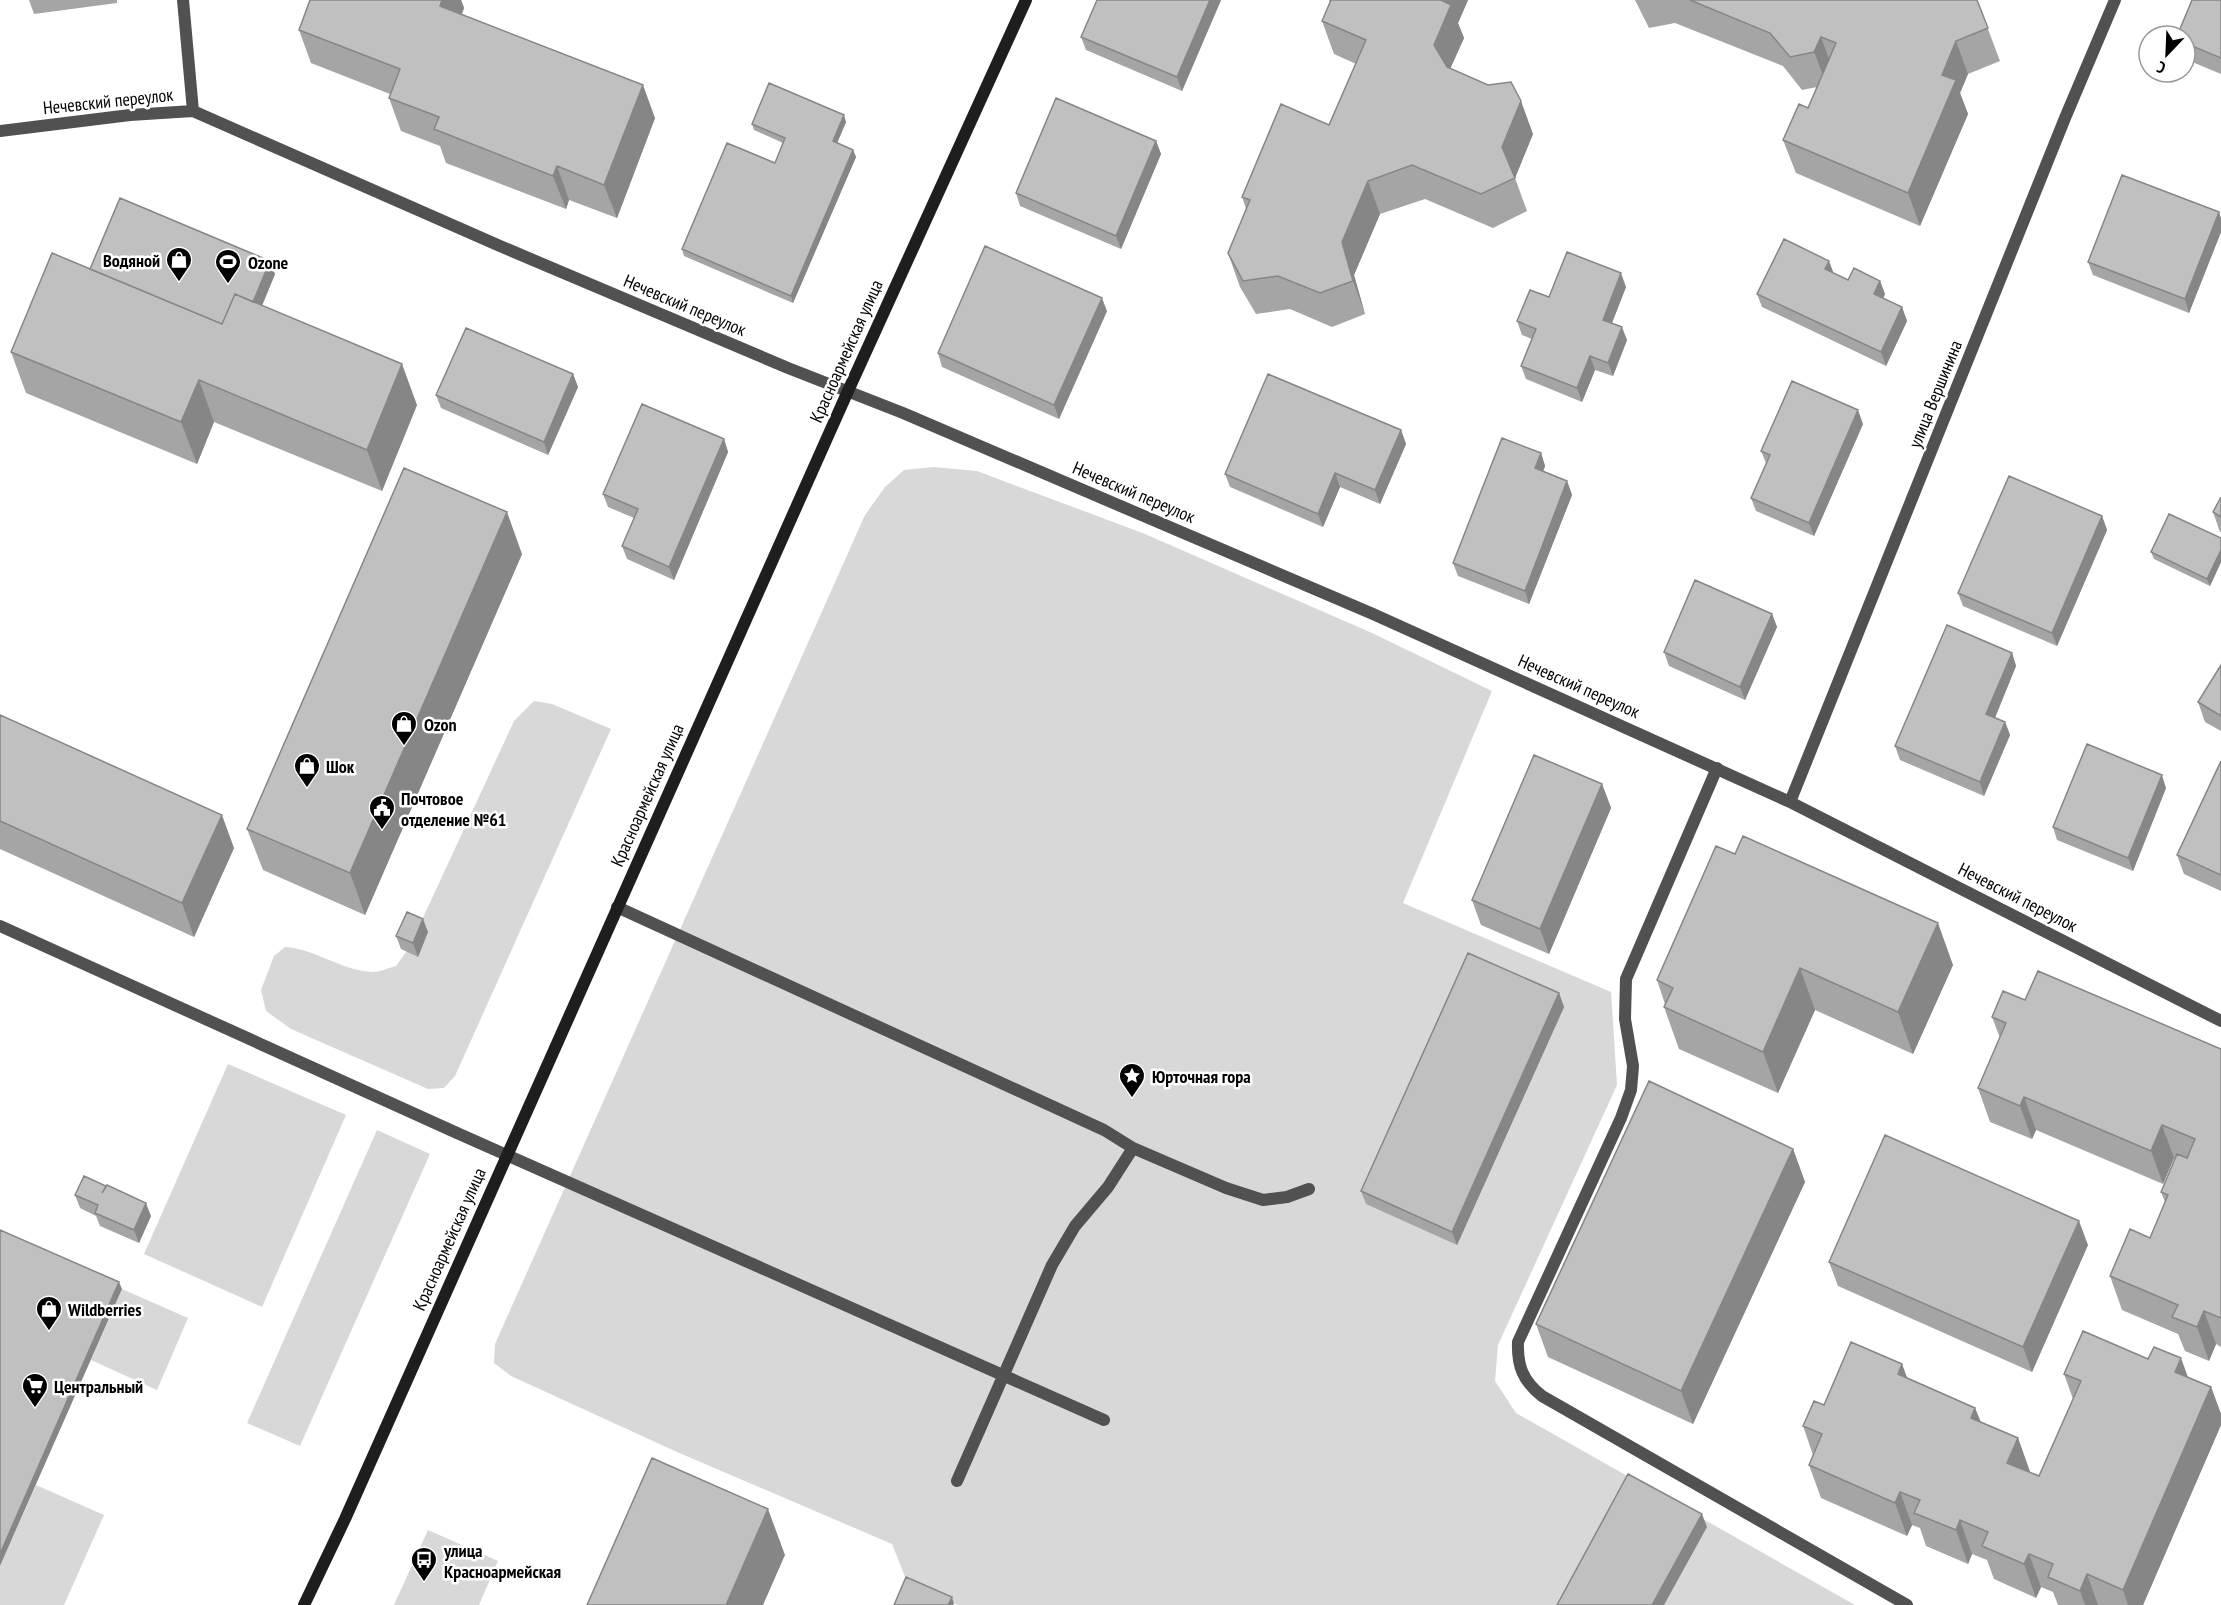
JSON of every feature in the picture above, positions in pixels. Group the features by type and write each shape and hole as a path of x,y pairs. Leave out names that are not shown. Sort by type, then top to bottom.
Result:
{"main road":[{"name":"Красноармейская улица","path":"304,1605 345,1519 848,391 1026,0"}],"street":[{"path":"183,0 193,111"},
{"name":"улица Вершинина","path":"1790,802 2073,98 2115,0"},
{"name":"Нечевский переулок","path":"0,132 130,115 193,111 512,251 1373,614 1718,768 1790,802 2221,1021"},
{"path":"1718,768 1626,979 1625,1019 1633,1066 1631,1090 1622,1118 1518,1342 1517,1357 1521,1373 1530,1386 1542,1396 1907,1605"},
{"path":"617,908 1104,1130 1133,1148 1226,1188 1263,1200 1287,1197 1309,1189"},
{"path":"0,926 506,1155 1104,1420"},
{"path":"957,1481 1052,1264 1075,1226 1108,1187 1133,1148"}],"shaded area":[{"path":"934,467 977,471 1145,534 1372,633 1492,691 1403,903 1611,992 1617,1085 1498,1345 1495,1381 1516,1413 1855,1605 958,1605 908,1584 892,1544 677,1452 511,1376 494,1363 495,1344 865,515 885,487 904,470"},
{"path":"534,701 552,704 611,729 455,1076 444,1088 428,1089 291,1029 266,1011 261,990 274,956 285,947 362,971 376,972 396,966 409,948 514,721"},
{"path":"228,1064 346,1115 262,1307 144,1254"},
{"path":"377,1130 430,1154 300,1446 247,1423"},
{"path":"122,1289 188,1318 157,1390 91,1360"},
{"path":"36,1485 104,1515 64,1605 0,1605 0,1566"},
{"path":"428,1530 498,1561 479,1605 394,1605"}],"building":[{"path":"310,0 442,0 440,6 643,85 604,185 557,166 553,176 434,129 439,117 389,98 400,69 299,30"},
{"path":"1097,0 1210,0 1177,77 1081,37"},
{"path":"1331,0 1441,0 1451,5 1434,45 1447,67 1488,85 1511,82 1521,101 1502,147 1515,178 1481,194 1412,165 1368,181 1342,242 1353,281 1320,293 1278,276 1243,281 1228,253 1250,200 1242,197 1281,104 1329,125 1366,40 1322,21"},
{"path":"1690,0 1977,0 1988,28 1956,41 1942,75 1956,80 1908,193 1783,140 1799,104 1808,108 1836,43 1821,37 1814,52 1790,57 1770,33"},
{"path":"2192,0 2221,0 2221,58 2197,48 2197,24 2182,24"},
{"path":"769,83 844,115 833,141 853,150 791,296 682,249 727,143 775,163 785,138 752,124"},
{"path":"1056,98 1156,141 1116,236 1016,193"},
{"path":"2122,175 2219,212 2185,299 2088,262"},
{"path":"120,198 270,261 253,302 235,294 222,324 90,269"},
{"path":"1784,239 1829,261 1825,269 1848,280 1854,268 1880,281 1874,294 1902,307 1881,352 1757,294"},
{"path":"985,246 1102,298 1054,405 938,353"},
{"path":"1567,252 1621,273 1603,320 1622,327 1608,363 1590,356 1577,388 1521,366 1536,329 1517,321 1530,290 1549,297"},
{"path":"52,253 222,324 235,294 402,364 367,450 199,380 181,422 11,352"},
{"path":"466,328 573,374 544,442 436,395"},
{"path":"1268,374 1401,430 1375,490 1335,473 1318,514 1225,474"},
{"path":"1792,381 1858,410 1809,523 1751,498 1770,455 1761,451"},
{"path":"642,404 724,439 669,567 622,546 638,509 603,494"},
{"path":"1502,438 1541,453 1535,468 1567,481 1525,591 1453,563"},
{"path":"404,468 507,512 350,873 247,829"},
{"path":"2009,476 2102,516 2052,633 1958,593"},
{"path":"2221,497 2221,517 2213,512"},
{"path":"2169,514 2221,538 2221,550 2207,579 2151,552"},
{"path":"1695,580 1772,614 1740,687 1664,652"},
{"path":"1947,625 2012,653 1986,714 2005,722 1980,782 1895,746"},
{"path":"2221,665 2221,716 2198,702"},
{"path":"0,715 222,815 182,903 0,821"},
{"path":"2087,744 2162,775 2128,858 2053,827"},
{"path":"1534,755 1602,784 1540,929 1472,900"},
{"path":"2221,761 2221,875 2177,855"},
{"path":"1743,836 1938,923 1898,1012 1800,968 1763,1052 1664,1007 1673,988 1657,980 1716,846 1735,854"},
{"path":"407,912 423,919 413,943 396,936"},
{"path":"1468,953 1559,993 1452,1232 1361,1191"},
{"path":"2038,971 2221,1049 2221,1318 2204,1311 2197,1327 2172,1317 2178,1305 2110,1276 2130,1229 2150,1238 2168,1195 2161,1192 2177,1154 2187,1158 2195,1139 2162,1125 2151,1151 2024,1097 2020,1106 1978,1088 2006,1023 1992,1017 2003,991 2025,1000"},
{"path":"1649,1081 1793,1149 1681,1391 1536,1324"},
{"path":"1885,1135 2079,1221 2023,1347 1829,1262"},
{"path":"84,1176 106,1186 102,1193 107,1185 146,1203 134,1230 95,1213 98,1205 75,1195"},
{"name":"Центральный","path":"0,1230 119,1282 0,1554"},
{"path":"2083,1331 2148,1359 2154,1347 2181,1358 2175,1372 2211,1387 2123,1590 2087,1574 2080,1591 2048,1577 2053,1564 2029,1554 2024,1564 1982,1546 1988,1532 1960,1520 1956,1530 1914,1513 1920,1500 1900,1492 1895,1503 1809,1465 1822,1434 1803,1426 1814,1401 1824,1405 1851,1342 1902,1364 1898,1374 1975,1408 1971,1418 2018,1438 2007,1463 2039,1476 2081,1381 2064,1374"},
{"path":"652,1458 768,1509 726,1605 587,1605"},
{"path":"1628,1474 1702,1514 1652,1605 1557,1605"},
{"path":"906,1577 952,1597 948,1605 894,1605"}],"place":[{"name":"Водяной","path":"179,283"},
{"name":"Ozone","path":"228,285"},
{"name":"Ozon","path":"404,747"},
{"name":"Шок","path":"307,789"},
{"name":"Почтовое отделение №61","path":"382,831"},
{"name":"Юрточная гора","path":"1132,1099"},
{"name":"Wildberries","path":"49,1332"},
{"name":"Центральный","path":"35,1409"},
{"name":"улица Красноармейская","path":"424,1583"}]}
